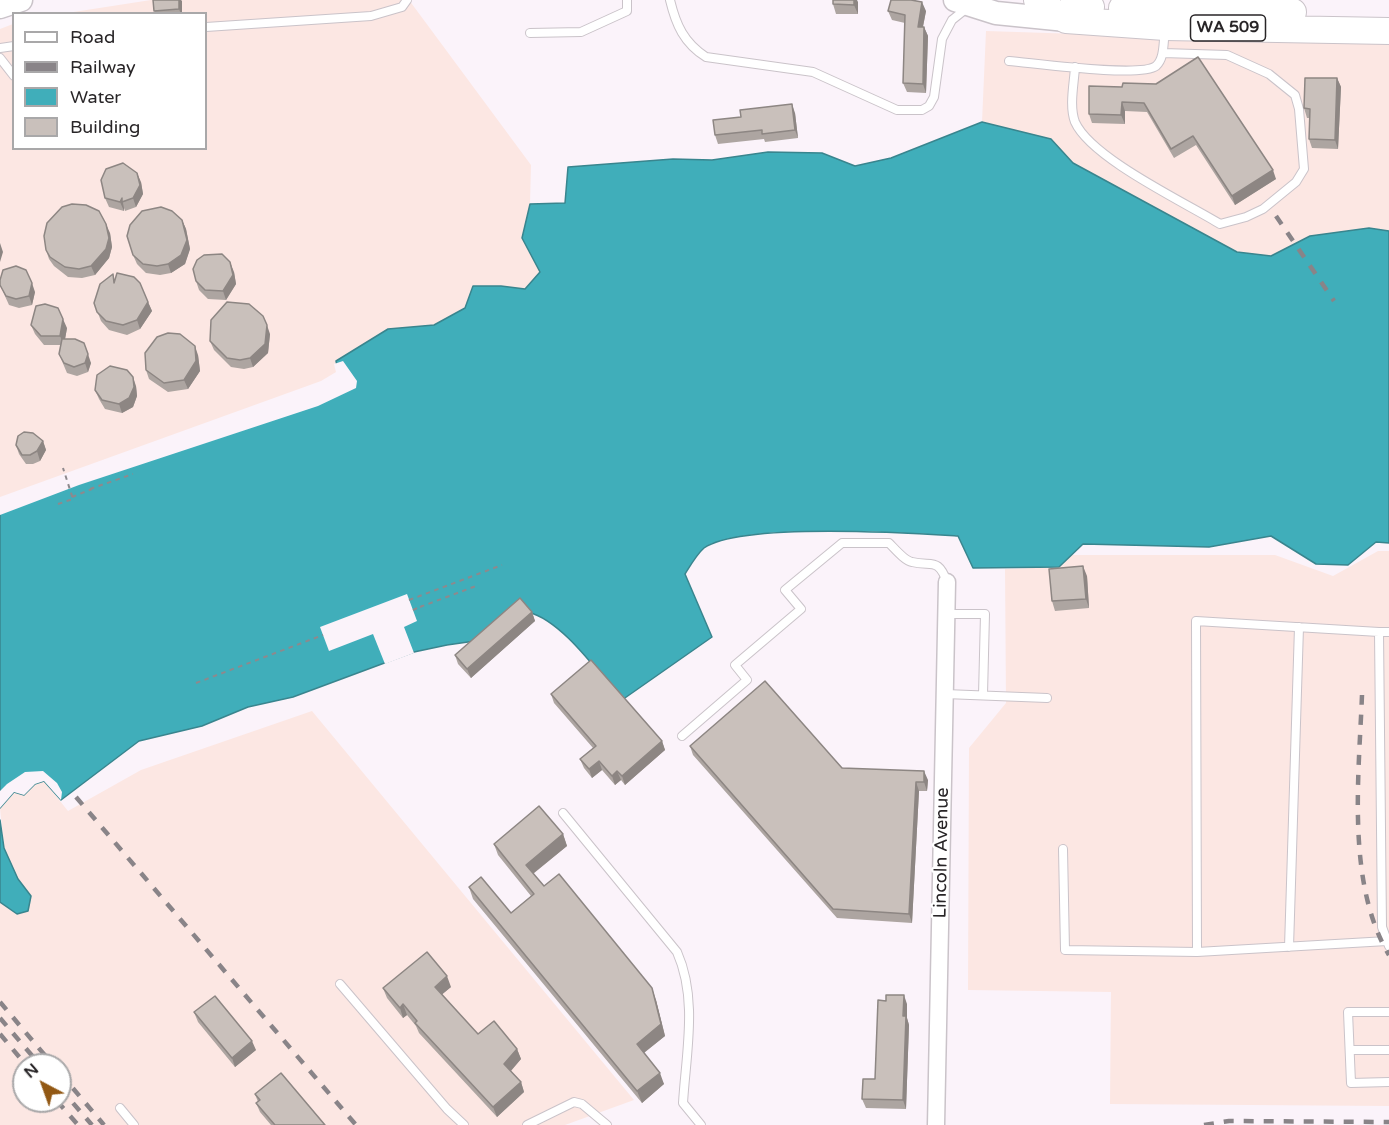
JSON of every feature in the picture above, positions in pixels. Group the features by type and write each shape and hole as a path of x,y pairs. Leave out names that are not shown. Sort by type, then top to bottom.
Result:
{"main road":[{"path":"0,7 21,0"},
{"name":"WA 509","path":"1012,0 1077,9 1165,27 1389,31"},
{"name":"WA 509","path":"963,2 996,13 1077,9 1389,14"}],"street":[{"name":"Lincoln Avenue","path":"936,1125 947,582"}],"lane":[{"path":"207,27 371,16 402,7 407,0"},
{"path":"530,33 581,32 627,11 627,0"},
{"path":"670,0 681,35 692,48 706,57 813,72 897,110 922,110 929,106 934,97 942,39 963,2"},
{"path":"1009,61 1121,71 1147,69 1156,66 1163,53 1165,27"},
{"path":"1075,67 1072,110 1075,121 1100,153 1220,224 1246,217 1263,209 1296,182 1304,169 1299,109 1295,95 1269,74 1227,55 1163,53"},
{"path":"0,58 12,73"},
{"path":"682,735 747,680 735,665 801,609 785,590 842,543 889,543 910,562 933,563 940,567 947,582"},
{"path":"947,614 985,614 983,695"},
{"path":"1063,849 1065,950 1197,952 1388,944 1382,927 1384,632 1196,621 1197,952"},
{"path":"1289,947 1299,627"},
{"path":"945,694 1047,698"},
{"path":"563,813 677,952 686,973 690,996 683,1103 701,1125"},
{"path":"340,984 447,1109 464,1125"},
{"path":"1389,1012 1348,1012 1351,1083 1389,1082"},
{"path":"1350,1050 1389,1050"},
{"path":"527,1125 574,1102 582,1104 607,1125"},
{"path":"120,1108 134,1125"}],"path":[{"path":"63,468 73,498"},
{"path":"58,504 133,474"},
{"path":"90,489 98,487"},
{"path":"410,600 502,566"},
{"path":"413,610 476,586"},
{"path":"420,607 440,600"},
{"path":"196,682 323,634"}],"shaded area":[{"path":"151,0 409,0 531,165 530,204 522,238 540,272 524,290 501,286 434,325 388,329 339,374 323,384 0,501 0,29 12,24 12,150 207,150 207,12 73,12"},
{"path":"986,31 1389,44 1389,231 1369,228 1310,236 1271,256 1237,252 1073,163 1051,139 982,122"},
{"path":"1378,551 1389,551 1389,1106 1110,1104 1111,992 968,990 969,748 1006,703 1005,569 1059,567 1072,555 1275,555 1333,576"},
{"path":"312,711 634,1100 565,1125 0,1125 0,902 17,914 31,896 18,879 4,847 0,808 15,792 24,795 35,784 44,781 68,811 141,770"}],"water":[{"path":"982,122 1051,139 1073,163 1237,252 1271,256 1310,236 1369,228 1389,231 1389,543 1376,542 1348,565 1316,564 1271,536 1209,547 1083,544 1059,567 973,568 958,536 827,531 753,535 724,540 704,548 685,574 712,637 622,700 567,637 541,617 528,612 482,640 414,652 293,697 248,707 202,726 139,741 61,800 44,781 35,784 24,795 14,792 0,808 0,501 323,384 339,374 336,361 388,329 434,325 465,308 473,286 525,289 540,272 522,238 530,204 565,203 568,167 673,159 712,160 768,152 822,153 855,166 891,158"},
{"path":"0,820 4,848 18,879 31,896 28,911 17,914 0,902"}],"pier":[{"path":"343,361 357,381 356,388 318,406 79,485 0,515 0,497 321,381 336,372 334,364"},
{"path":"407,594 417,621 404,627 414,653 385,664 373,634 329,651 320,627"},
{"path":"43,771 57,783 62,792 61,800 44,781 35,784 24,795 14,792 0,808 0,791 7,784 25,772"}],"building":[{"path":"153,0 179,0 179,9 154,11"},
{"path":"833,0 854,0 854,5 833,4"},
{"path":"891,0 922,2 918,27 924,27 923,84 903,83 905,15 888,11"},
{"path":"1198,57 1273,170 1232,196 1193,136 1171,149 1144,103 1122,102 1121,115 1089,114 1089,86 1122,87 1123,83 1156,84"},
{"path":"1305,78 1337,78 1335,140 1309,139 1310,109 1304,108"},
{"path":"792,104 795,130 762,134 762,130 715,135 713,120 741,117 740,110"},
{"path":"123,163 137,173 140,185 133,198 122,202 122,198 120,202 105,198 101,180 106,169"},
{"path":"72,204 86,205 99,211 106,224 109,238 106,249 91,266 79,269 65,267 50,257 46,250 44,236 47,223 62,207"},
{"path":"161,207 172,211 182,220 187,240 181,255 168,264 157,266 143,264 133,255 127,236 130,225 142,211"},
{"path":"222,254 230,262 233,275 223,291 205,290 196,281 193,269 197,260 204,255"},
{"path":"16,266 26,270 32,283 29,296 16,299 6,296 0,280 3,270"},
{"path":"117,273 134,277 140,283 148,302 137,320 123,325 106,321 97,312 94,303 100,284 113,274 114,283"},
{"path":"227,302 249,304 263,316 267,325 265,344 250,358 240,360 227,358 210,341 211,320"},
{"path":"45,304 58,308 63,319 60,336 41,336 31,325 36,306"},
{"path":"168,333 180,334 195,346 196,361 184,380 164,383 146,370 145,353 157,337"},
{"path":"62,339 75,339 84,343 88,354 85,363 74,367 64,363 59,354"},
{"path":"110,366 127,370 133,377 134,387 129,398 119,404 102,400 95,390 97,375"},
{"path":"24,432 33,433 43,441 37,451 30,455 22,455 16,445 18,436"},
{"path":"1083,566 1086,599 1052,601 1049,569"},
{"path":"520,598 532,612 467,669 455,655"},
{"path":"591,660 662,741 622,776 617,771 612,776 599,761 589,769 580,759 596,746 551,694"},
{"path":"765,681 842,768 924,771 924,782 916,782 909,914 833,909 690,746"},
{"path":"539,806 563,834 526,865 544,886 559,874 652,988 661,1024 637,1044 660,1073 637,1091 469,887 481,877 511,913 534,894 494,844"},
{"path":"427,952 447,976 435,987 478,1034 494,1021 517,1049 504,1064 521,1082 493,1107 415,1023 417,1021 403,1004 400,1008 383,988"},
{"path":"886,995 904,995 903,1016 906,1016 903,1100 862,1099 863,1079 875,1079 878,1000 886,1001"},
{"path":"215,996 252,1041 232,1058 194,1012"},
{"path":"281,1073 325,1125 275,1125 256,1103 260,1100 255,1094"}],"railway":[{"path":"1276,216 1334,301"},
{"path":"1362,695 1358,793 1361,862 1366,895 1375,926 1389,955"},
{"path":"76,797 356,1125"},
{"path":"0,1002 43,1053"},
{"path":"0,1018 30,1053"},
{"path":"0,1034 16,1053"},
{"path":"72,1087 104,1125"},
{"path":"72,1102 92,1125"},
{"path":"68,1113 78,1125"},
{"path":"1204,1125 1229,1121 1389,1122"}]}
